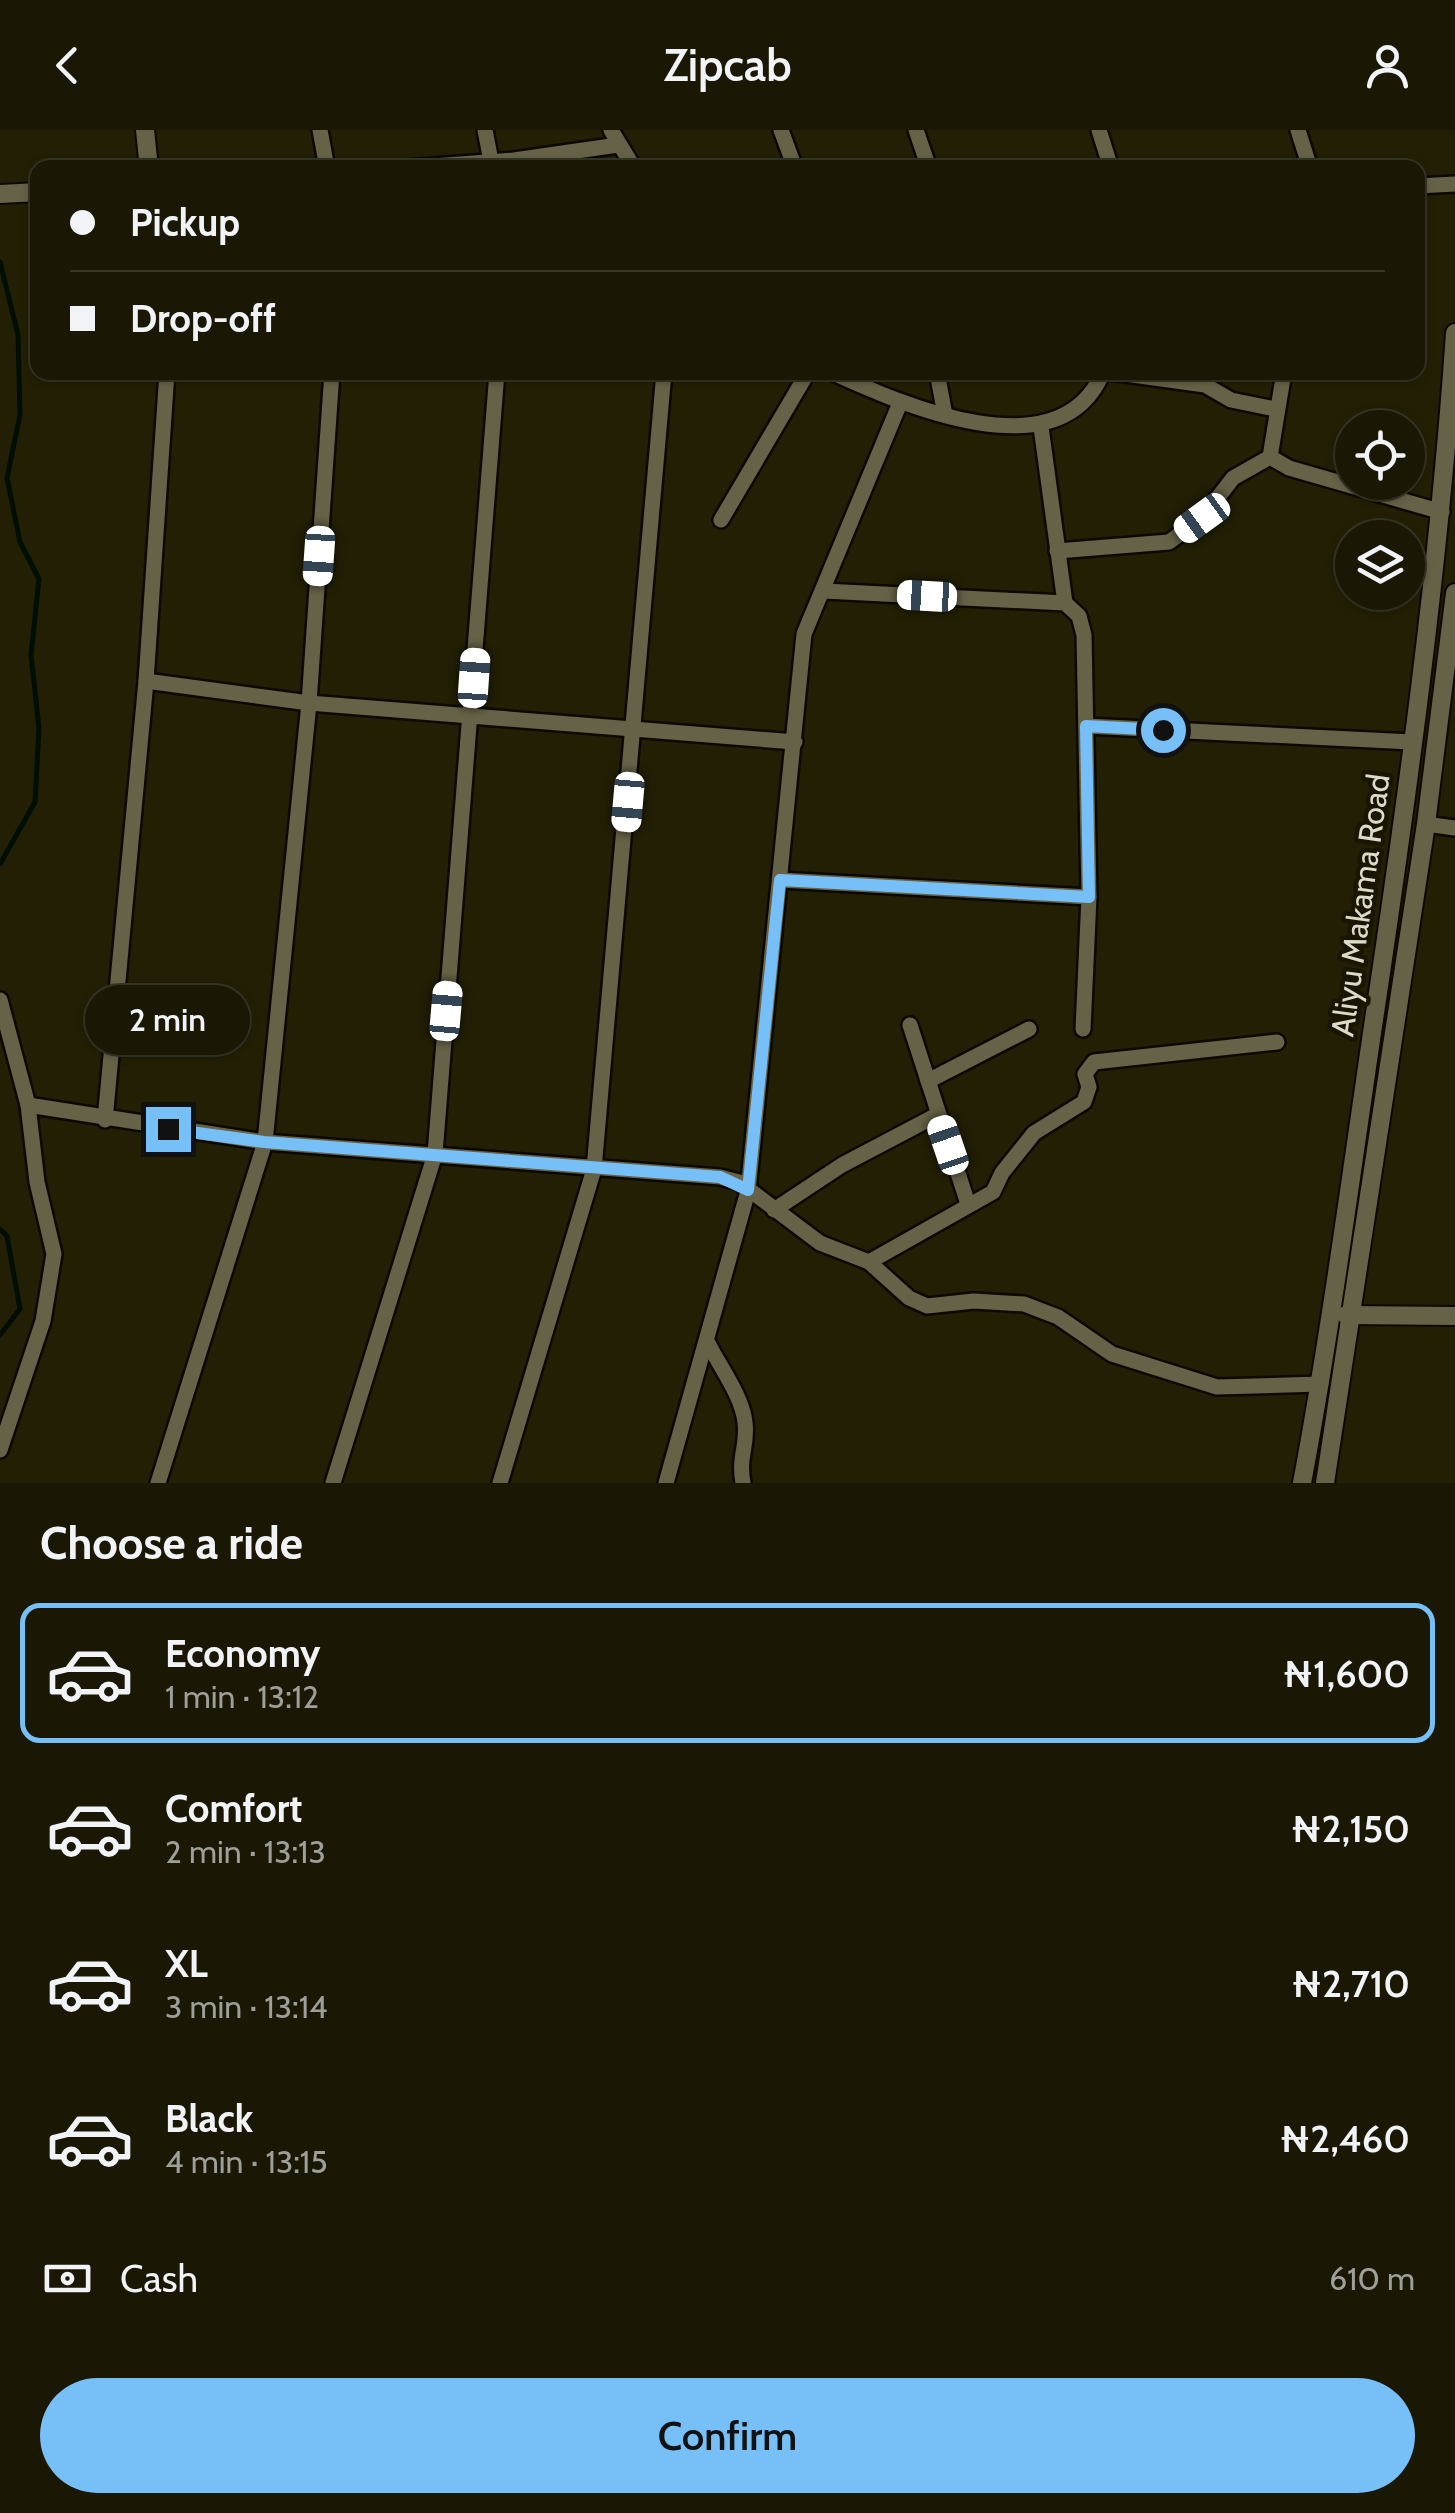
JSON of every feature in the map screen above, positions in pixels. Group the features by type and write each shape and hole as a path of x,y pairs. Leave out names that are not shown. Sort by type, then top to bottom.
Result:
{"street":[{"path":"145,130 149,160"},
{"path":"320,130 326,160"},
{"path":"486,130 491,160"},
{"path":"781,130 792,160"},
{"path":"916,130 926,160"},
{"path":"1099,130 1108,160"},
{"path":"1298,130 1307,160"},
{"path":"528,160 614,137 629,160"},
{"path":"1425,186 1455,184"},
{"path":"1,194 30,192"},
{"name":"Aliyu Makama Road","path":"1302,1483 1331,1314 1412,742 1442,512 1455,332"},
{"path":"105,1120 146,681 167,380"},
{"path":"158,1483 264,1142 309,703 331,380"},
{"path":"333,1483 435,1154 496,380"},
{"path":"500,1483 594,1168 663,380"},
{"path":"721,520 803,380"},
{"path":"848,380 900,403 945,415 1041,426 1074,409 1100,380"},
{"path":"938,380 945,415"},
{"path":"1164,380 1205,386 1232,400 1275,410"},
{"path":"1270,457 1282,380"},
{"path":"666,1483 748,1190 804,634 900,403"},
{"path":"1041,426 1065,603"},
{"path":"1058,551 1169,542 1202,518 1234,478 1270,457"},
{"path":"1270,457 1289,468 1442,512"},
{"path":"824,592 1065,603 1080,616 1084,635 1089,897 1083,1029"},
{"name":"Aliyu Makama Road","path":"1325,1483 1354,1315 1426,824 1455,593"},
{"path":"146,681 309,703 795,742"},
{"path":"1086,726 1412,742"},
{"path":"1426,824 1455,828"},
{"path":"780,880 1089,897"},
{"path":"0,1000 28,1105 37,1182 54,1254 43,1321 0,1450"},
{"path":"910,1025 968,1204"},
{"path":"928,1081 1028,1029"},
{"path":"870,1262 993,1192 1002,1173 1034,1133 1084,1102 1089,1087 1085,1074 1094,1062 1277,1042"},
{"path":"28,1105 264,1142 720,1177 748,1190 820,1243 870,1262 909,1298 927,1306 974,1301 1024,1304 1058,1316 1112,1354 1217,1387 1320,1384"},
{"path":"774,1210 842,1165 937,1115"},
{"path":"1331,1314 1455,1316"},
{"path":"708,1344 744,1417 746,1442 739,1459 744,1483"}],"waterway":[{"path":"0,262 18,335 20,415 7,478 20,542 39,579 31,655 39,728 35,802 0,864"},
{"path":"0,1229 7,1236 20,1309 0,1335"}],"route":[{"path":"168,1129 264,1142 720,1177 739,1182 748,1190 780,880 1089,897 1086,726 1163,730"}]}
